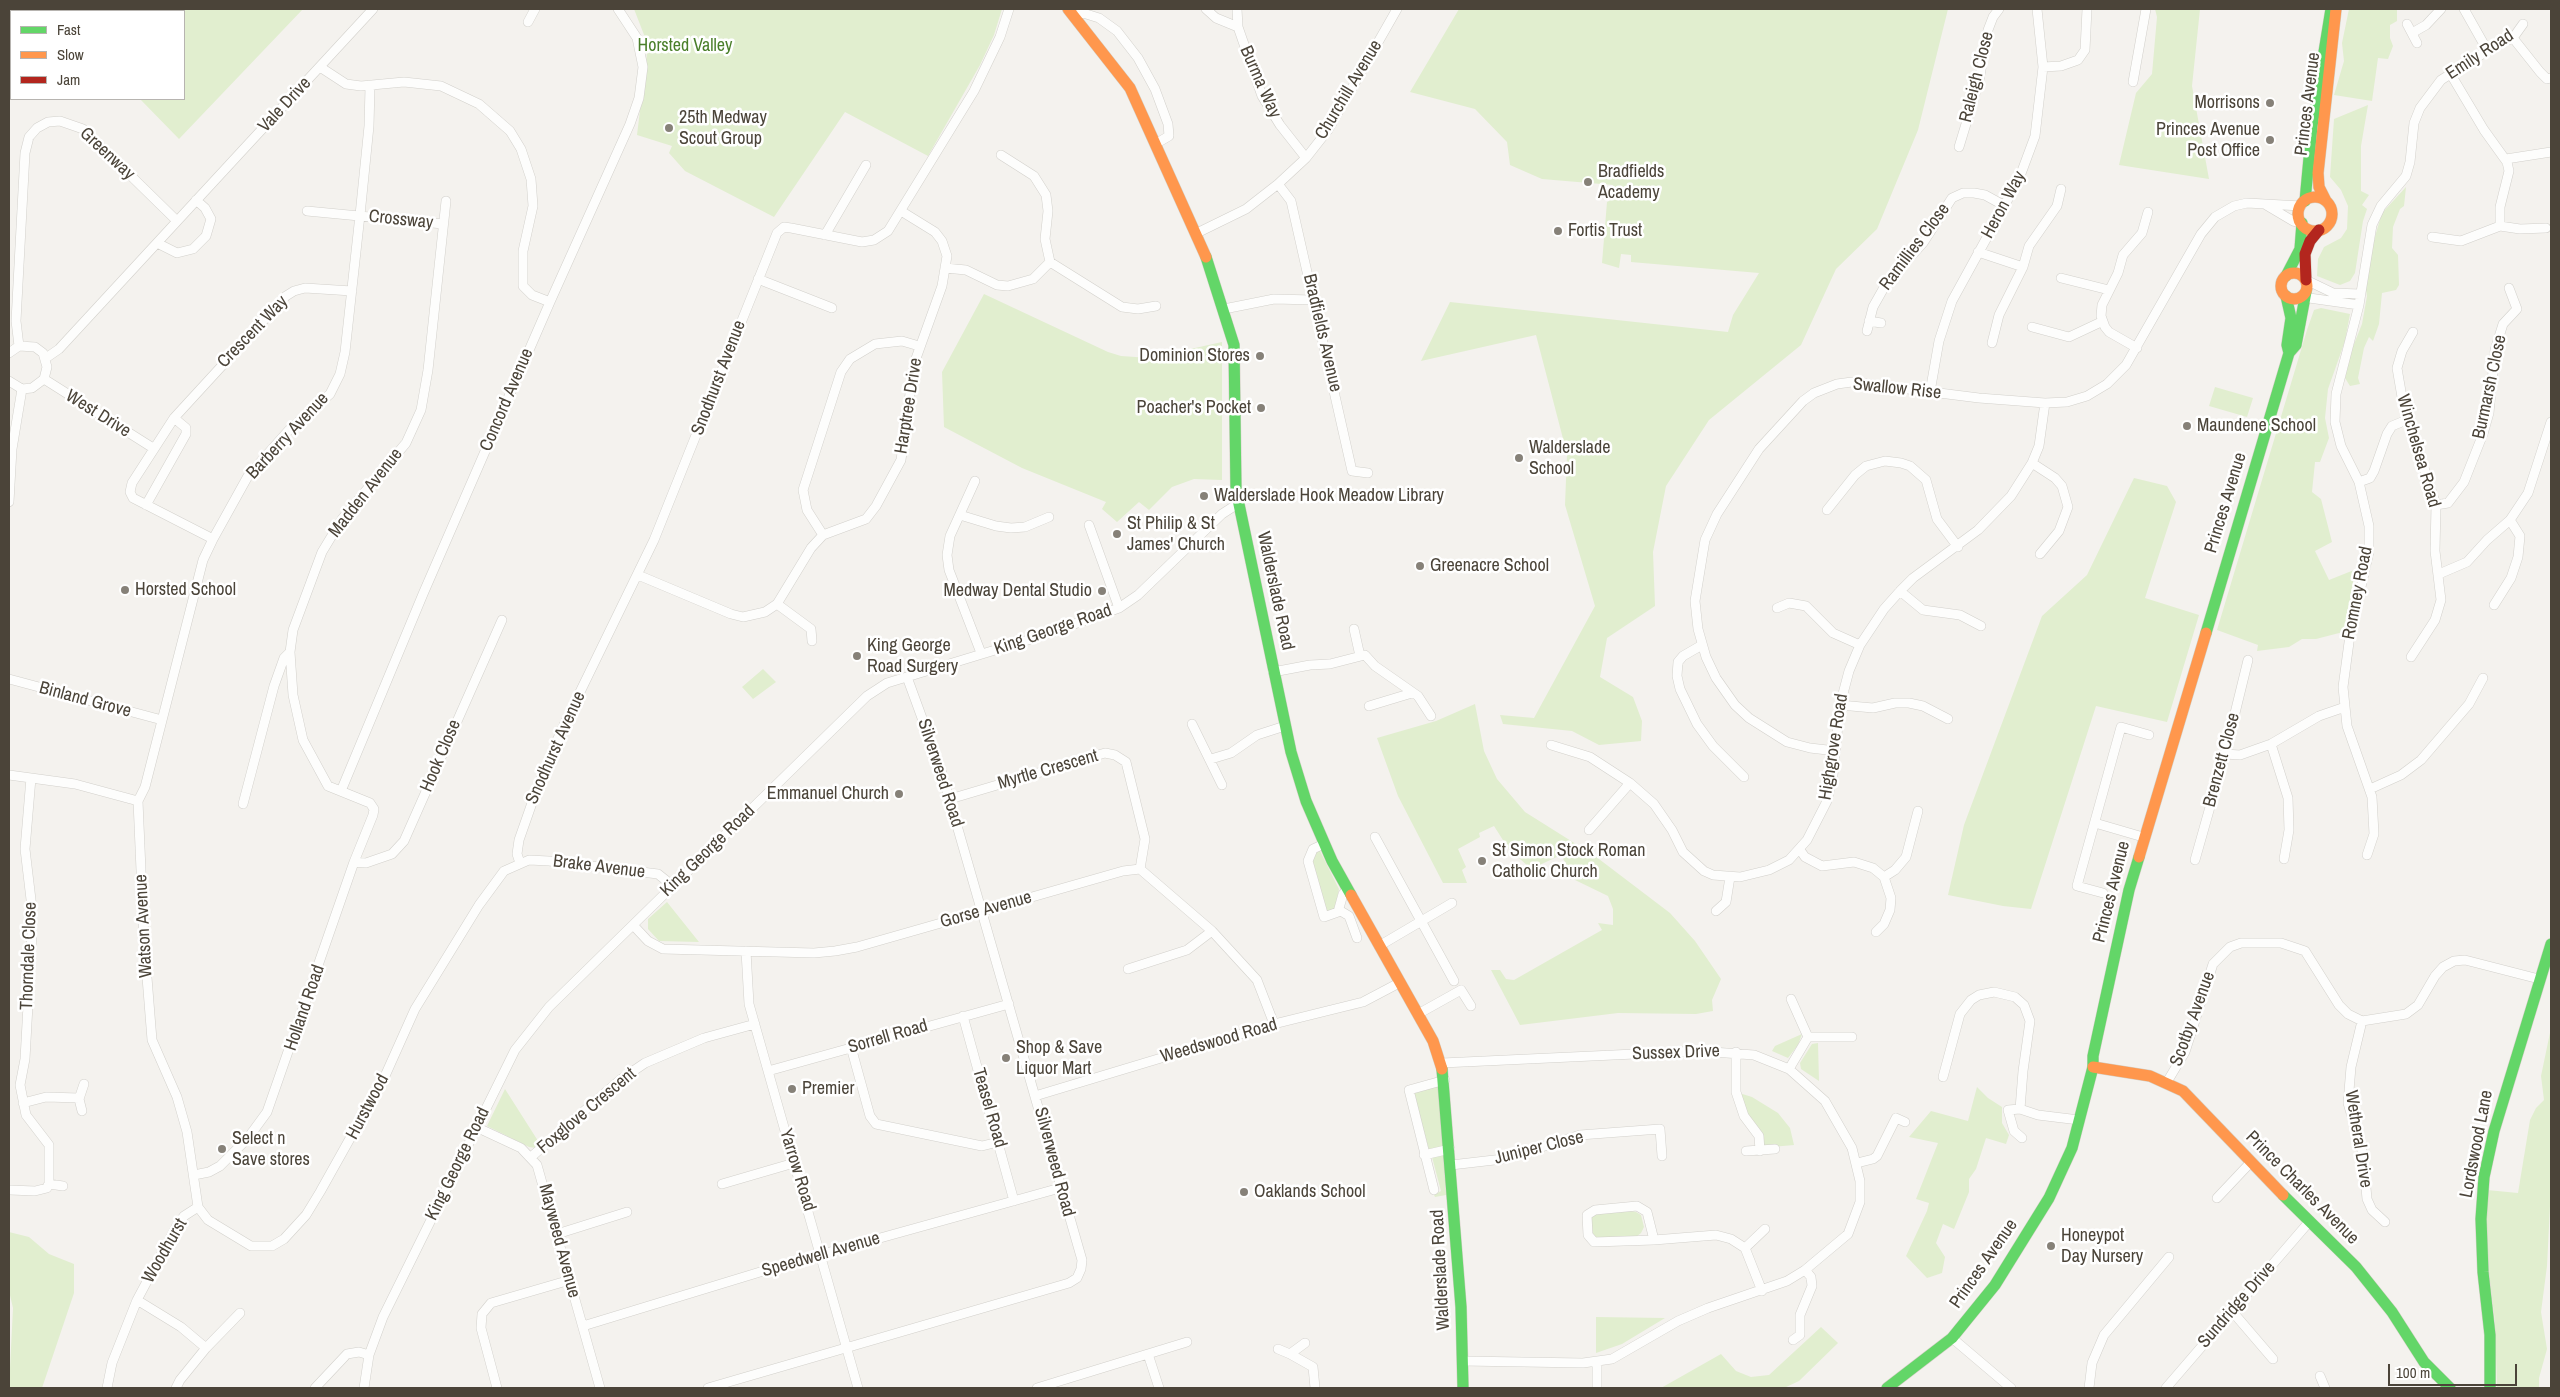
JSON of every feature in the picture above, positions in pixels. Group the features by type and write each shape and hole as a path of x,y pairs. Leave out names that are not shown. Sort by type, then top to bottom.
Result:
{"street":[{"name":"Vale Drive","path":"46,358 59,349 176,220 373,9"},
{"path":"528,22 535,9"},
{"name":"Concord Avenue","path":"341,792 423,594 550,302 626,134 639,98 642,67 637,38 618,9"},
{"name":"Snodhurst Avenue","path":"520,863 517,854 519,840 539,783 562,729 638,576 678,484 774,239 780,230 791,228 856,241 874,240 888,231 974,91 1000,37 1009,9"},
{"name":"Burma Way","path":"1206,9 1216,18 1238,27"},
{"name":"Burma Way","path":"1237,9 1238,27 1262,96 1280,125 1306,158"},
{"name":"Churchill Avenue","path":"1197,233 1246,209 1278,184 1306,158 1328,130 1397,9"},
{"name":"Raleigh Close","path":"1959,147 1979,81 1988,30 1993,17 1999,9"},
{"name":"Heron Way","path":"1930,392 1939,341 1952,301 2005,206 2022,171 2035,136 2043,67 2037,9"},
{"path":"2043,67 2061,66 2078,60 2085,50 2086,9"},
{"path":"2133,82 2146,9"},
{"name":"Princes Avenue","path":"2289,353 2287,345 2291,318 2282,286 2300,249 2302,223 2299,215 2303,203 2312,126 2331,9"},
{"name":"Princes Avenue","path":"1887,1388 1952,1338 2005,1272 2034,1224 2065,1166 2092,1067 2094,1048 2126,902 2143,838 2289,353 2296,345 2306,280 2305,255 2309,243 2319,230 2328,225 2332,216 2330,207 2319,185 2318,173 2336,9"},
{"path":"2412,33 2426,25 2441,9"},
{"path":"2464,9 2486,48"},
{"name":"Walderslade Road","path":"1071,12 1124,78 1157,143 1197,233 1224,309 1234,345 1236,366 1234,457 1239,503 1273,672 1300,785 1324,844 1418,1014 1442,1063 1452,1165 1462,1307 1463,1388"},
{"name":"Walderslade Road","path":"1071,12 1089,14 1099,18 1117,31 1138,58 1153,83 1168,124 1169,136 1157,143"},
{"path":"2407,24 2418,43"},
{"name":"Emily Road","path":"2359,305 2372,225 2381,206 2402,182 2408,170 2416,117 2433,88 2450,73 2484,53 2486,48 2513,38 2523,24"},
{"path":"2513,38 2540,72 2547,79 2551,78"},
{"path":"320,67 346,84 370,87 404,82 441,86 479,104 510,131 521,149 530,179 533,206 523,251 523,286 532,295 550,302"},
{"path":"2450,73 2484,130 2506,159 2509,171 2500,207 2500,226"},
{"name":"Barberry Avenue","path":"138,801 145,787 203,560 248,476 288,431 330,394 344,361 369,126 370,87"},
{"name":"Greenway","path":"19,346 16,321 24,153 30,137 37,128 48,122 60,121 82,129 176,220"},
{"path":"2506,159 2551,152"},
{"path":"1001,155 1034,176 1046,195 1048,211 1046,239 1050,262 1122,308 1138,309 1156,306"},
{"path":"825,235 866,165"},
{"name":"Bradfields Avenue","path":"1278,184 1291,201 1352,471 1368,473"},
{"path":"1992,343 1999,315 2023,267 2029,246 2057,206 2061,189"},
{"name":"Ramillies Close","path":"1867,332 1873,307 1886,284 1923,243 1952,198 1963,193 1974,193 1985,195 2005,206"},
{"path":"2303,203 2314,197 2326,201"},
{"path":"157,243 177,253 193,249 206,236 211,219 206,208 196,200"},
{"name":"Madden Avenue","path":"243,804 274,686 284,658 290,652 293,630 315,569 330,537 406,443 421,410 428,370 446,201"},
{"name":"Swallow Rise","path":"1836,751 1810,748 1787,742 1749,718 1735,705 1716,678 1702,645 1694,601 1705,540 1717,514 1759,449 1803,401 1814,393 1831,386 1852,382 1930,392 2045,403 2067,402 2094,393 2118,375 2137,348 2209,223 2234,206 2251,203 2266,205 2303,203"},
{"name":"Swallow Rise","path":"2266,205 2293,221 2302,223"},
{"name":"Crossway","path":"307,211 443,224"},
{"name":"Harptree Drive","path":"823,535 866,519 876,506 901,460 914,364 942,286 945,268 945,248 935,232 901,211"},
{"path":"2137,348 2109,332 2101,322 2102,305 2118,273 2123,255 2142,233 2148,212"},
{"path":"2302,223 2309,229 2319,230"},
{"path":"2432,237 2462,241 2500,226 2520,229 2546,228"},
{"path":"1978,252 2023,267"},
{"path":"945,268 966,270 997,285 1008,286 1033,279 1050,262"},
{"path":"2286,276 2298,274 2333,293 2360,294"},
{"path":"2061,278 2109,290"},
{"path":"758,279 832,308"},
{"name":"Crescent Way","path":"213,539 132,498 130,492 132,483 174,418 286,296 294,291 306,288 352,291"},
{"name":"Burmarsh Close","path":"2436,505 2448,503 2464,482 2483,434 2489,413 2495,350 2503,324 2517,309 2509,288"},
{"path":"2286,296 2294,299 2304,295 2359,305"},
{"path":"1224,309 1274,299 1313,300"},
{"name":"Romney Road","path":"2359,305 2335,407 2335,422 2340,446 2359,482 2369,526 2369,552 2350,636 2343,687 2347,726 2370,789 2374,807 2374,834 2367,855"},
{"path":"1870,321 1881,323"},
{"path":"2032,327 2069,337 2101,322"},
{"name":"Winchelsea Road","path":"2411,657 2434,620 2440,600 2439,574 2435,551 2436,505 2399,388 2397,368 2402,351 2413,332"},
{"path":"638,576 718,610 743,617 765,612 776,604 811,548 823,535 807,510 803,490 841,372 850,359 875,344 902,341 919,346"},
{"path":"9,353 19,346 35,347 46,358 47,371 44,379 32,388 22,389 9,381"},
{"name":"West Drive","path":"44,379 153,448"},
{"path":"9,502 12,443 22,389"},
{"name":"Highgrove Road","path":"1551,745 1590,757 1630,783 1662,813 1683,852 1691,862 1704,871 1730,877 1768,870 1789,860 1800,850 1812,833 1827,801 1836,751 1840,706 1849,671 1860,646 1884,609 1913,578 1958,547 1998,512 2032,464 2043,428 2045,403"},
{"path":"146,505 186,434 186,428 174,418"},
{"path":"2359,482 2370,478 2374,472 2392,426 2409,419"},
{"path":"2439,574 2467,562 2486,540 2510,520 2528,493 2551,422"},
{"path":"1827,510 1855,475 1866,466 1885,461 1901,463 1915,469 1926,480 1937,520 1958,547"},
{"path":"2032,464 2055,478 2062,486 2068,507 2059,531 2040,554"},
{"path":"975,481 948,547 949,570 981,654"},
{"name":"King George Road","path":"364,1388 370,1355 383,1317 515,1050 532,1027 633,924 867,696 887,684 1050,633 1119,608 1138,595 1222,514 1239,503"},
{"path":"960,515 996,526 1012,528 1025,528 1049,518"},
{"path":"2494,605 2511,578 2518,557 2520,536 2510,520"},
{"path":"1090,525 1119,608"},
{"path":"1900,591 1923,610 1960,615 1981,626"},
{"path":"776,604 811,629 812,641"},
{"path":"1777,608 1789,604 1806,606 1813,610 1833,633 1860,646"},
{"name":"Hook Close","path":"354,862 361,864 377,860 392,854 400,848 502,620"},
{"path":"1354,629 1360,656"},
{"path":"1702,645 1678,662 1677,676 1680,689 1697,724 1724,760 1744,777"},
{"path":"290,652 292,695 303,740 328,786 341,792"},
{"path":"1273,672 1310,665 1330,664 1365,655 1370,658 1375,666 1418,696 1431,716"},
{"name":"Brenzett Close","path":"2195,860 2225,754 2248,660"},
{"name":"Silverweed Road","path":"708,1388 1069,1283 1077,1278 1081,1269 1082,1260 950,799 934,749 907,678"},
{"path":"2370,789 2401,775 2421,760 2468,704 2478,690 2483,678"},
{"name":"Binland Grove","path":"9,679 162,720"},
{"path":"1369,706 1412,693"},
{"path":"1840,706 1873,708 1894,703 1909,703 1923,706 1948,719"},
{"path":"2225,754 2240,755 2271,744 2325,714 2345,708"},
{"path":"1192,724 1211,759 1214,772 1222,785"},
{"path":"1211,759 1231,753 1257,735 1285,726"},
{"path":"2103,893 2077,886 2121,727 2149,735"},
{"path":"2271,744 2288,798 2289,830 2284,859"},
{"name":"Myrtle Crescent","path":"950,799 1105,753 1116,755 1126,762 1145,839 1140,869"},
{"path":"9,775 75,784 138,801"},
{"name":"Thorndale Close","path":"31,778 25,850 32,911 25,1059 20,1085 22,1103 27,1117 49,1144 48,1184"},
{"path":"1589,830 1630,783"},
{"name":"Holland Road","path":"194,1175 209,1172 220,1166 248,1138 267,1112 374,809 370,803 341,792"},
{"name":"Watson Avenue","path":"138,801 144,940 152,1040 177,1097 187,1132 194,1175"},
{"path":"1884,877 1895,870 1906,857 1918,811"},
{"path":"2095,823 2143,838"},
{"path":"1375,837 1454,981"},
{"path":"1324,844 1313,849 1308,861 1324,916 1339,910"},
{"path":"1800,850 1805,857 1822,866 1854,862 1873,868 1884,877 1891,898 1890,910 1884,924 1876,932"},
{"name":"Brake Avenue","path":"520,863 549,861 658,874 673,886"},
{"name":"Hurstwood","path":"198,1207 208,1220 251,1246 272,1246 284,1239 306,1215 362,1120 415,1008 435,975 495,880 504,871 520,863"},
{"path":"1140,869 1212,931 1257,980 1274,1024"},
{"name":"Gorse Avenue","path":"633,924 648,941 663,949 835,951 982,912 1123,871 1140,869"},
{"path":"1716,911 1726,902 1730,877"},
{"path":"1339,910 1343,894 1348,889"},
{"path":"1379,946 1452,903"},
{"path":"1339,910 1349,916 1356,938"},
{"path":"1128,968 1187,950 1212,931"},
{"name":"Scotby Avenue","path":"2167,1082 2185,1052 2214,964 2230,946 2241,943 2281,943 2304,951 2339,1005 2348,1014 2362,1021"},
{"name":"Lordswood Lane","path":"2490,1388 2490,1335 2482,1272 2481,1228 2484,1177 2494,1131 2551,944"},
{"name":"Yarrow Road","path":"746,951 747,990 755,1024 858,1388"},
{"path":"2362,1021 2406,1014 2418,1005 2435,976 2443,967 2454,961 2465,960 2539,979"},
{"name":"Weedswood Road","path":"1036,1096 1274,1024 1363,1002 1400,983"},
{"path":"1418,1014 1461,990 1470,1006"},
{"path":"1943,1077 1960,1014 1971,1000 1979,995 1994,992 2015,997 2024,1005 2030,1020 2022,1070 2020,1109"},
{"path":"1790,998 1808,1037"},
{"name":"Sorrell Road","path":"768,1070 1008,1004"},
{"name":"Teasel Road","path":"963,1016 1014,1201"},
{"name":"Wetheral Drive","path":"2362,1021 2351,1066 2348,1103 2363,1154 2367,1199 2372,1210 2385,1222"},
{"name":"Foxglove Crescent","path":"531,1157 620,1080 645,1063 704,1038 755,1024"},
{"path":"1808,1037 1852,1036"},
{"path":"1789,1069 1808,1037"},
{"path":"851,1047 870,1116 876,1124 982,1146 998,1142"},
{"name":"Sussex Drive","path":"1442,1063 1699,1051 1736,1052 1773,1060 1789,1069 1825,1101 1846,1133 1857,1163 1860,1202 1848,1234 1805,1270 1787,1281 1708,1308 1678,1321 1624,1354 1597,1362 1463,1361"},
{"path":"1736,1052 1736,1092 1744,1116 1759,1136 1760,1150"},
{"name":"Prince Charles Avenue","path":"2092,1067 2150,1076 2167,1082 2183,1091 2371,1284 2424,1362 2450,1388"},
{"name":"Walderslade Road","path":"1434,1190 1409,1090 1445,1080"},
{"path":"82,1111 79,1098 84,1084"},
{"path":"22,1103 46,1097 79,1098"},
{"path":"2022,1138 2014,1131 2008,1110 2020,1109 2036,1114 2079,1120"},
{"path":"1857,1163 1873,1159 1877,1156 1896,1118 1905,1122"},
{"name":"Mayweed Avenue","path":"476,1127 521,1148 531,1157 541,1176 600,1388"},
{"name":"Juniper Close","path":"1452,1165 1503,1159 1580,1135 1660,1128 1662,1156"},
{"path":"1424,1154 1450,1149"},
{"path":"1746,1151 1775,1149"},
{"path":"2217,1198 2251,1162"},
{"path":"722,1184 794,1163"},
{"path":"194,1175 198,1207"},
{"path":"10,1190 35,1191 47,1188 48,1184 63,1186"},
{"name":"Speedwell Avenue","path":"583,1326 642,1306 1060,1188"},
{"path":"1654,1240 1651,1221 1644,1209 1637,1206 1594,1210 1588,1215 1588,1235 1594,1242 1654,1240 1716,1234 1731,1239 1745,1248 1762,1291"},
{"name":"Woodhurst","path":"107,1388 112,1363 137,1300 176,1227 184,1216 198,1207"},
{"path":"557,1234 627,1212"},
{"name":"Sundridge Drive","path":"2166,1388 2231,1310 2309,1222"},
{"path":"1745,1248 1765,1229"},
{"path":"2089,1388 2092,1363 2104,1335 2169,1257"},
{"path":"1793,1340 1800,1335 1800,1315 1812,1286 1811,1277 1805,1270"},
{"path":"497,1388 481,1328 482,1314 491,1303 570,1280"},
{"name":"Woodhurst","path":"137,1300 181,1327 206,1348"},
{"path":"2231,1310 2272,1359"},
{"path":"176,1388 180,1380 206,1348 240,1313"},
{"path":"1952,1338 2011,1388"},
{"path":"1037,1388 1060,1385 1187,1342"},
{"path":"1290,1354 1305,1343"},
{"path":"1278,1349 1313,1367 1316,1388"},
{"path":"314,1388 347,1354 359,1352 370,1355"},
{"path":"1148,1354 1158,1388"},
{"path":"1597,1362 1597,1388"},
{"path":"2320,1376 2325,1388"}],"green space":[{"path":"9,9 303,9 179,139 141,100 185,100 185,10 10,10 9,81"},
{"name":"Horsted Valley","path":"634,9 1002,9 994,35 980,65 928,156 845,112 774,217 685,171 669,153 672,146 637,135 648,45"},
{"path":"1459,9 1948,9 1918,130 1877,229 1836,269 1801,345 1709,420 1666,486 1653,552 1655,606 1607,638 1600,677 1633,697 1642,721 1641,741 1599,745 1572,731 1503,724 1500,715 1534,718 1595,606 1565,505 1567,454 1536,335 1421,361 1450,302 1728,332 1733,315 1759,273 1631,262 1631,255 1621,254 1619,268 1602,263 1607,202 1611,200 1613,185 1542,179 1510,165 1507,142 1475,109 1410,92"},
{"path":"2155,9 2200,9 2192,86 2209,179 2119,165 2136,93 2152,74 2157,17"},
{"path":"2349,9 2397,9 2397,21 2390,25 2390,38 2393,46 2388,59 2378,58 2372,101 2334,95 2344,61 2342,43"},
{"path":"2368,105 2361,146 2361,191 2369,195 2362,205 2367,209 2363,221 2355,273 2350,281 2340,285 2317,276 2318,259 2324,247 2341,238 2347,229 2348,206 2341,190 2330,177 2334,119"},
{"path":"2406,187 2404,206 2400,209 2393,227 2392,248 2398,255 2399,285 2396,290 2382,293 2379,324 2373,341 2369,337 2364,348 2358,378 2360,384 2350,386 2345,378 2348,359 2362,324 2367,296 2364,279 2376,233 2382,213"},
{"path":"984,294 1108,352 1121,356 1150,358 1222,342 1222,480 1194,479 1172,487 1149,510 1139,502 1117,522 1102,509 1106,502 1022,468 944,427 942,372"},
{"path":"2321,308 2350,314 2345,341 2328,389 2325,418 2329,438 2320,462 2315,462 2312,492 2321,499 2332,542 2315,551 2329,580 2354,570 2352,594 2343,632 2316,639 2302,639 2289,647 2257,651 2258,645 2217,630 2307,330 2314,310"},
{"path":"2215,387 2253,398 2247,417 2209,406"},
{"path":"2134,478 2167,486 2176,502 2145,598 2199,615 2167,722 2096,706 2031,909 2003,906 1948,895 1964,825 2042,616 2087,575"},
{"path":"763,669 776,682 753,699 742,687"},
{"path":"1475,704 1484,751 1497,779 1525,812 1595,856 1670,913 1695,941 1721,979 1712,1000 1713,1011 1696,1014 1618,1013 1520,1025 1491,970 1500,970 1506,979 1514,980 1602,930 1598,923 1613,925 1613,909 1608,896 1575,880 1561,855 1531,869 1508,848 1494,826 1479,833 1480,837 1458,849 1466,867 1462,870 1467,883 1443,883 1398,796 1377,738 1436,721"},
{"path":"1319,849 1339,889 1335,909 1326,912 1310,858"},
{"path":"667,902 699,942 659,941 648,929 648,919"},
{"path":"2551,1028 2551,1186 2547,1266 2541,1312 2547,1349 2539,1378 2539,1388 2497,1388 2495,1322 2485,1241 2487,1190 2518,1193 2530,1120 2536,1108 2544,1100 2541,1076"},
{"path":"1802,1034 1798,1045 1788,1058 1772,1051 1775,1046"},
{"path":"1818,1043 1819,1081 1801,1069 1800,1063 1812,1044"},
{"path":"1438,1085 1443,1149 1429,1150 1413,1091"},
{"path":"1977,1087 1988,1098 2002,1107 2002,1123 2009,1135 2006,1144 1986,1138 1976,1169 1969,1179 1969,1192 1954,1229 1943,1224 1936,1243 1945,1257 1942,1273 1927,1278 1906,1256 1927,1211 1929,1203 1916,1199 1938,1143 1909,1137 1931,1111 1968,1121"},
{"path":"505,1089 540,1144 536,1148 529,1147 487,1126"},
{"path":"1736,1092 1752,1097 1778,1113 1790,1128 1794,1145 1760,1148"},
{"path":"1443,1152 1446,1195 1435,1197 1434,1195 1441,1191 1432,1157"},
{"path":"1625,1210 1641,1215 1644,1227 1636,1237 1595,1238 1592,1236 1590,1218 1595,1213"},
{"path":"9,1232 29,1237 49,1254 74,1264 74,1293 42,1388 9,1388 13,1308 9,1291"},
{"path":"1596,1317 1665,1318 1622,1344 1596,1353"},
{"path":"1821,1327 1838,1343 1799,1381 1784,1388 1661,1388 1721,1354 1736,1371 1751,1377 1769,1375"}],"traffic: fast":[{"path":"2305,201 2312,126 2331,9"},
{"path":"2286,276 2300,249 2302,223"},
{"path":"1206,257 1234,345 1236,490 1291,752 1306,801 1332,861 1351,895"},
{"path":"2206,633 2289,353 2296,345 2306,292"},
{"path":"2286,296 2291,318 2287,345 2289,353"},
{"path":"1887,1388 1952,1338 1995,1285 2049,1198 2072,1148 2093,1067 2093,1056 2129,890 2139,857"},
{"path":"2490,1388 2490,1335 2483,1272 2481,1219 2484,1177 2494,1131 2551,944"},
{"path":"1442,1069 1461,1307 1463,1388"},
{"path":"2283,1195 2356,1267 2392,1312 2424,1362 2450,1388"}],"traffic: slow":[{"path":"1068,9 1130,88 1206,257"},
{"path":"2326,201 2319,187 2318,173 2336,9"},
{"path":"2315,197 2327,202 2332,214 2327,226 2315,231 2303,226 2298,214 2303,202 2315,197"},
{"path":"2294,273 2303,277 2307,286 2303,295 2294,299 2285,295 2281,286 2285,277 2294,273"},
{"path":"2139,857 2206,633"},
{"path":"1351,895 1433,1041 1442,1069"},
{"path":"2093,1067 2150,1076 2183,1091 2283,1195"}],"traffic: jam":[{"path":"2306,280 2305,254 2310,241 2319,230"}],"place":[{"name":"Morrisons","path":"2270,103"},
{"name":"25th Medway Scout Group","path":"669,128"},
{"name":"Princes Avenue Post Office","path":"2270,140"},
{"name":"Bradfields Academy","path":"1588,182"},
{"name":"Fortis Trust","path":"1558,231"},
{"name":"Dominion Stores","path":"1260,356"},
{"name":"Poacher's Pocket","path":"1261,408"},
{"name":"Maundene School","path":"2187,426"},
{"name":"Walderslade School","path":"1519,458"},
{"name":"Walderslade Hook Meadow Library","path":"1204,496"},
{"name":"St Philip & St James' Church","path":"1117,534"},
{"name":"Greenacre School","path":"1420,566"},
{"name":"Horsted School","path":"125,590"},
{"name":"Medway Dental Studio","path":"1102,591"},
{"name":"King George Road Surgery","path":"857,656"},
{"name":"Emmanuel Church","path":"899,794"},
{"name":"St Simon Stock Roman Catholic Church","path":"1482,861"},
{"name":"Shop & Save Liquor Mart","path":"1006,1058"},
{"name":"Premier","path":"792,1089"},
{"name":"Select n Save stores","path":"222,1149"},
{"name":"Oaklands School","path":"1244,1192"},
{"name":"Honeypot Day Nursery","path":"2051,1246"}]}
